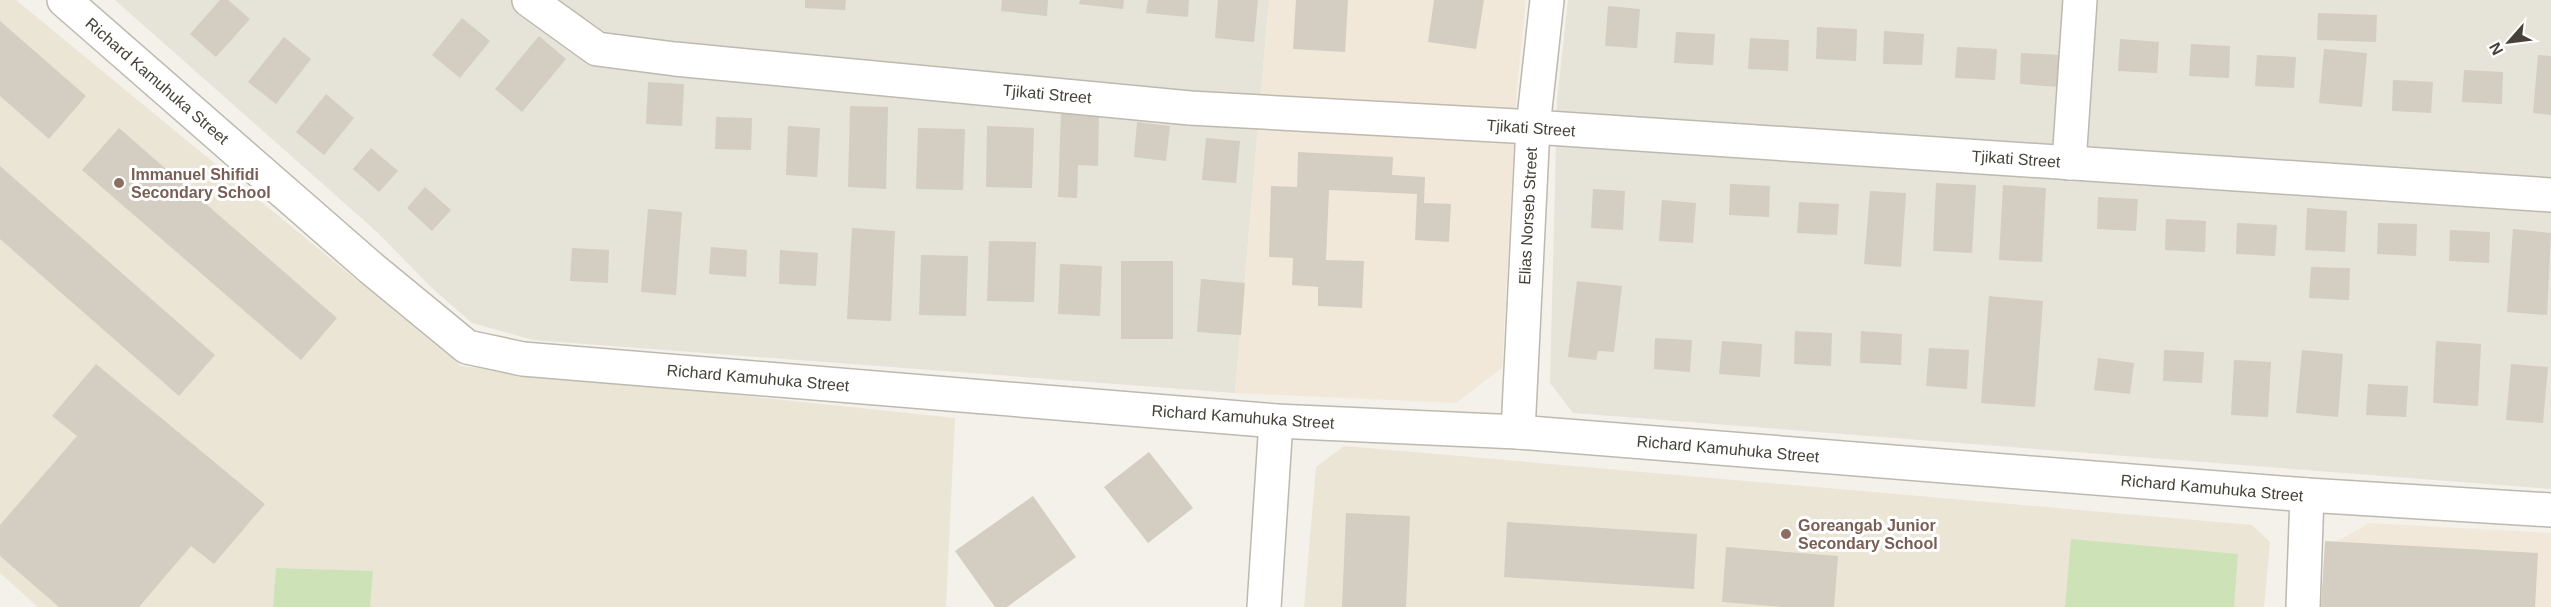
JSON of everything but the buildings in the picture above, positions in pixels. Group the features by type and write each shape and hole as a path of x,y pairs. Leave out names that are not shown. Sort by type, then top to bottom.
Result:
{"street":[{"name":"Richard Kamuhuka Street","path":"64,0 371,268 467,347 523,359 1276,421 1518,432 2307,495 2551,510"},
{"name":"Tjikati Street","path":"529,0 597,49 626,54 1190,108 1533,127 2551,195"},
{"name":"Elias Norseb Street","path":"1518,432 1533,127 1547,0"},
{"path":"2069,163 2080,0"},
{"path":"1264,607 1276,421"},
{"path":"2303,607 2307,495"}],"shaded area":[{"name":"Immanuel Shifidi Secondary School","path":"0,0 16,0 461,366 955,418 946,607 38,607 0,573"},
{"path":"115,0 1269,0 1235,393 533,340 472,323 431,287 377,232"},
{"path":"1269,0 1526,0 1517,88 1502,368 1456,403 1235,393"},
{"path":"1568,0 2551,0 2551,489 1573,413 1550,383 1557,101"},
{"name":"Goreangab Junior Secondary School","path":"1344,446 2252,525 2270,542 2264,607 1304,607 1316,467"},
{"path":"2370,523 2551,533 2551,607 2327,607 2330,545"}],"green space":[{"path":"2071,539 2238,554 2234,607 2065,607"},
{"path":"276,568 373,571 370,607 273,607"}],"place":[{"name":"Immanuel Shifidi Secondary School","path":"119,183"},
{"name":"Goreangab Junior Secondary School","path":"1786,534"}]}
